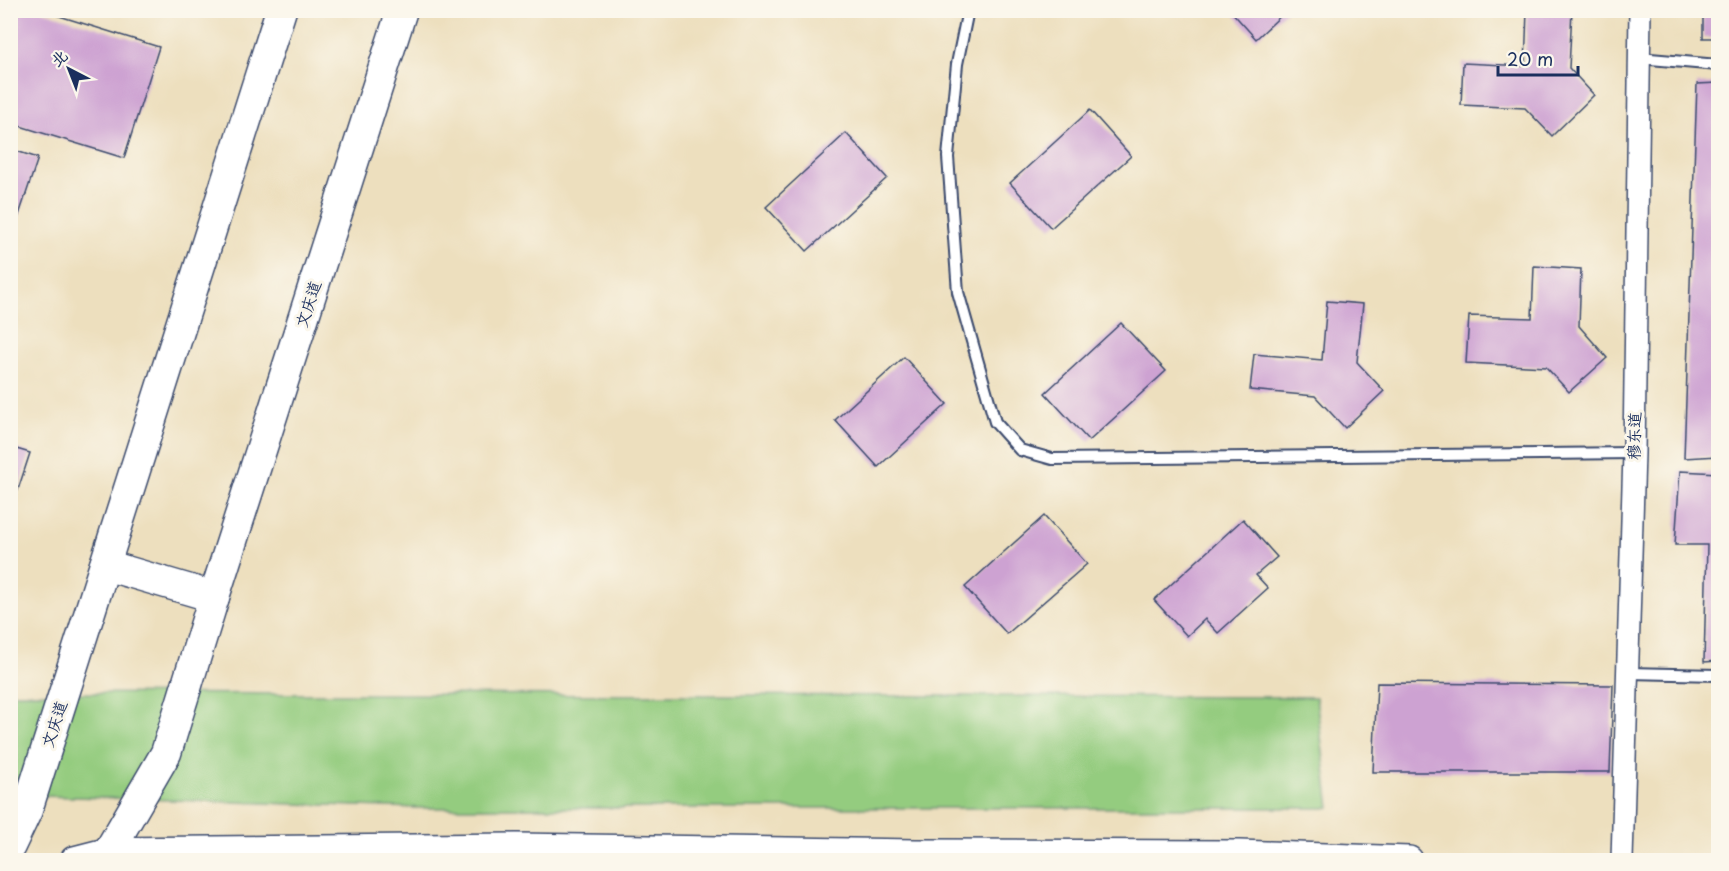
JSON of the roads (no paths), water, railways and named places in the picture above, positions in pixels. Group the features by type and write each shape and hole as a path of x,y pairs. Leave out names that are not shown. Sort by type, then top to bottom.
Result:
{"main road":[{"name":"文庆道","path":"10,846 27,810 281,10"},
{"name":"文庆道","path":"107,856 166,753 402,10"},
{"path":"105,565 214,597"}],"street":[{"name":"穆东道","path":"1622,861 1634,453 1640,10"},
{"path":"74,861 107,856 516,847 928,853 1239,854 1409,861"}],"lane":[{"path":"968,10 957,64 948,157 958,292 995,422 1020,450 1052,459 1634,453"},
{"path":"1639,58 1719,65"},
{"path":"1628,673 1719,675"}]}
